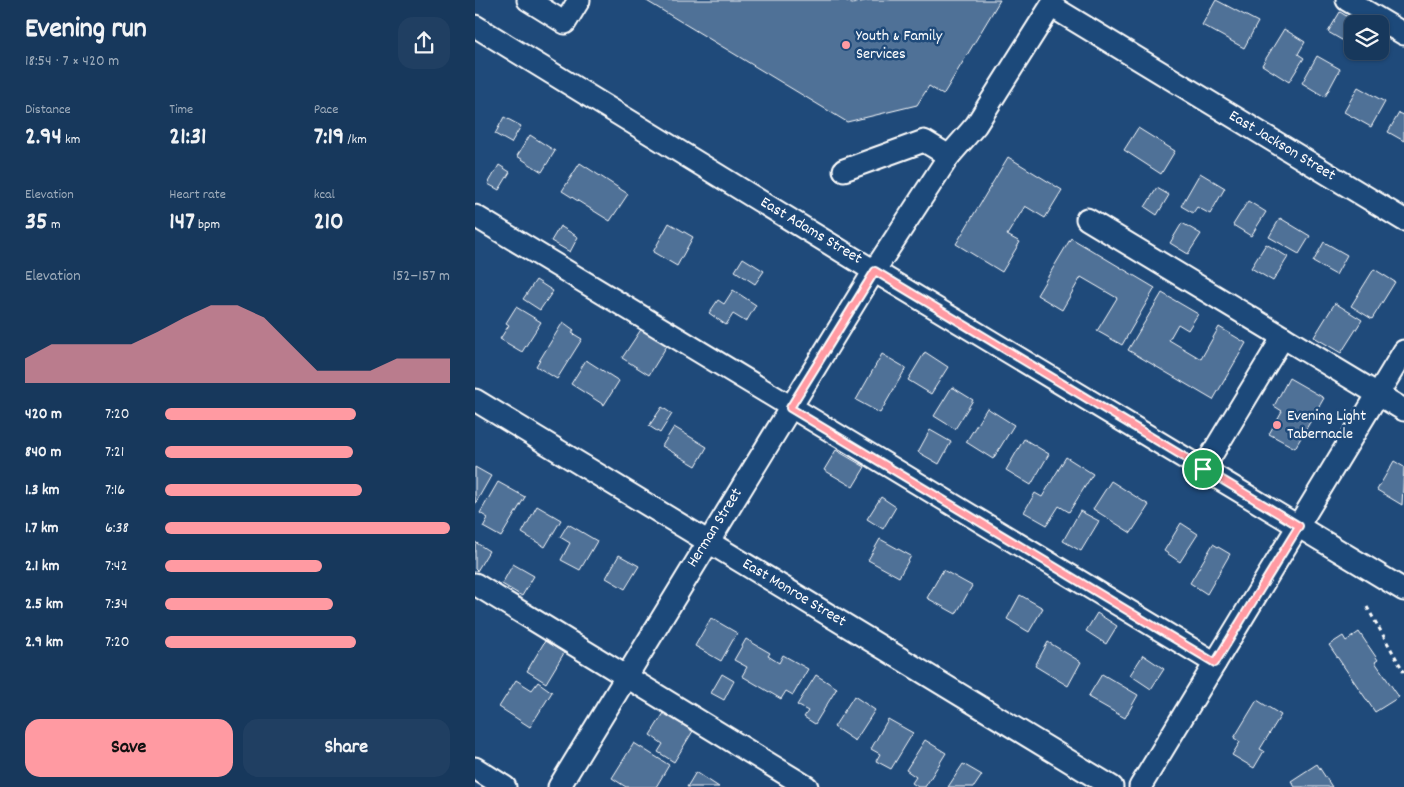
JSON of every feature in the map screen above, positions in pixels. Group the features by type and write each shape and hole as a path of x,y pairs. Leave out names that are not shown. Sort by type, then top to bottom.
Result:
{"street":[{"path":"528,0 565,23 579,0"},
{"path":"1347,0 1404,34"},
{"name":"East Jackson Street","path":"949,156 976,126 1051,6 1404,220"},
{"name":"East Adams Street","path":"475,26 875,271 1404,590"},
{"path":"844,170 924,141 949,156"},
{"name":"Herman Street","path":"559,787 708,540 875,271 949,156"},
{"path":"475,216 1215,663"},
{"path":"1087,219 1404,410"},
{"path":"1203,469 1283,337"},
{"path":"1140,787 1404,351"},
{"name":"East Monroe Street","path":"475,400 1112,787"},
{"path":"475,584 807,787"},
{"path":"475,768 505,787"}],"path":[{"path":"1367,608 1404,672"}],"building":[{"name":"Youth & Family Services","path":"645,0 845,0 852,4 869,0 1000,0 943,95 929,86 917,105 847,122"},
{"path":"1216,0 1258,22 1244,48 1202,25"},
{"path":"1340,12 1345,15 1344,41 1328,32"},
{"path":"1284,29 1305,42 1298,54 1304,58 1289,82 1262,65"},
{"path":"1317,56 1340,69 1325,97 1302,83"},
{"path":"1358,87 1385,102 1371,127 1344,112"},
{"path":"1399,113 1404,115 1404,141 1388,132"},
{"path":"504,117 521,126 511,143 495,134"},
{"path":"1138,128 1175,151 1161,174 1124,150"},
{"path":"530,135 555,151 542,172 517,156"},
{"path":"1008,157 1062,190 1045,218 1025,206 1007,235 1020,242 1002,272 956,244"},
{"path":"580,163 628,194 610,221 562,191"},
{"path":"499,165 510,172 499,190 488,184"},
{"path":"1200,173 1225,188 1210,214 1197,207 1193,213 1181,206"},
{"path":"1157,188 1169,195 1157,215 1145,207"},
{"path":"1248,201 1266,212 1251,236 1233,225"},
{"path":"1280,218 1310,236 1299,254 1269,237"},
{"path":"669,223 693,237 677,266 653,252"},
{"path":"1182,223 1201,234 1188,254 1170,243"},
{"path":"560,226 578,237 570,252 551,241"},
{"path":"1071,238 1155,288 1122,345 1097,331 1117,298 1081,277 1062,310 1037,295"},
{"path":"1324,242 1347,255 1336,275 1313,262"},
{"path":"1266,244 1288,257 1273,281 1251,268"},
{"path":"743,258 764,271 755,284 735,271"},
{"path":"1374,269 1395,282 1372,319 1351,306"},
{"path":"536,280 553,291 540,310 523,299"},
{"path":"733,290 756,305 746,322 733,314 726,325 709,313 718,300 724,304"},
{"path":"1162,293 1198,314 1188,330 1178,324 1169,340 1201,359 1219,327 1246,343 1213,400 1128,350"},
{"path":"1335,303 1362,320 1341,353 1314,337"},
{"path":"516,307 541,322 522,352 500,339 509,325 506,323"},
{"path":"563,322 574,330 572,333 582,339 557,379 536,366"},
{"path":"642,328 668,344 649,375 622,358"},
{"path":"925,352 948,367 931,394 908,380"},
{"path":"882,354 906,368 880,413 856,400"},
{"path":"586,360 619,381 604,405 571,384"},
{"path":"1289,378 1324,398 1295,448 1269,434 1282,411 1274,406"},
{"path":"952,387 973,400 955,429 934,416"},
{"path":"662,407 672,414 660,433 649,426"},
{"path":"987,408 1014,425 993,459 966,442"},
{"path":"674,427 707,447 696,466 662,446"},
{"path":"930,430 951,442 939,464 918,452"},
{"path":"1024,439 1049,454 1031,485 1006,470"},
{"path":"836,450 865,467 853,487 824,470"},
{"path":"1066,457 1093,474 1069,512 1059,506 1047,525 1024,512 1035,493 1042,497"},
{"path":"1394,461 1404,467 1402,505 1377,490"},
{"path":"475,467 491,476 475,504"},
{"path":"1111,481 1149,505 1131,533 1093,509"},
{"path":"498,482 525,497 501,537 483,527 488,518 480,513"},
{"path":"881,497 896,507 883,529 867,519"},
{"path":"537,506 561,520 545,547 522,533"},
{"path":"1080,511 1099,521 1081,551 1063,541"},
{"path":"1181,523 1198,534 1180,562 1164,551"},
{"path":"568,524 597,541 580,570 561,560 570,543 560,537"},
{"path":"880,539 911,556 899,577 868,560"},
{"path":"475,542 489,551 477,571 475,569"},
{"path":"1213,544 1230,554 1207,594 1190,583"},
{"path":"619,555 639,566 625,589 606,578"},
{"path":"513,564 534,576 522,596 502,584"},
{"path":"943,570 972,586 956,614 927,598"},
{"path":"1020,595 1043,608 1029,632 1007,619"},
{"path":"1097,613 1117,626 1106,644 1086,631"},
{"path":"711,618 737,633 721,661 695,646"},
{"path":"1359,632 1378,660 1375,662 1399,697 1375,712 1329,645 1343,636 1346,641"},
{"path":"746,639 770,653 768,656 779,663 783,655 808,669 793,695 786,691 781,699 742,676 747,667 734,660"},
{"path":"545,641 564,653 546,683 527,671"},
{"path":"1048,642 1081,662 1068,686 1035,666"},
{"path":"1143,655 1164,669 1151,689 1130,675"},
{"path":"722,674 734,681 724,700 711,693"},
{"path":"1102,674 1138,695 1125,718 1088,697"},
{"path":"816,675 837,688 815,724 804,717 808,711 797,705"},
{"path":"516,680 532,690 538,682 552,692 530,727 499,707"},
{"path":"854,696 875,710 855,741 834,727"},
{"path":"1257,700 1281,715 1260,749 1264,751 1254,768 1232,755 1240,742 1234,738"},
{"path":"664,713 693,731 674,762 658,752 663,744 650,735"},
{"path":"888,719 913,733 891,769 876,761 880,754 871,749"},
{"path":"925,740 946,753 925,787 918,787 912,783 916,777 906,770"},
{"path":"634,743 669,765 656,787 626,787 612,778"},
{"path":"963,764 982,775 974,787 948,787"},
{"path":"1317,764 1332,787 1295,787 1291,781"},
{"path":"696,772 719,787 687,787"}],"place":[{"name":"Youth & Family Services","path":"846,45"},
{"name":"Evening Light Tabernacle","path":"1277,425"}],"route":[{"path":"875,271 1203,469 1299,526 1215,663 790,408 875,271"}]}
